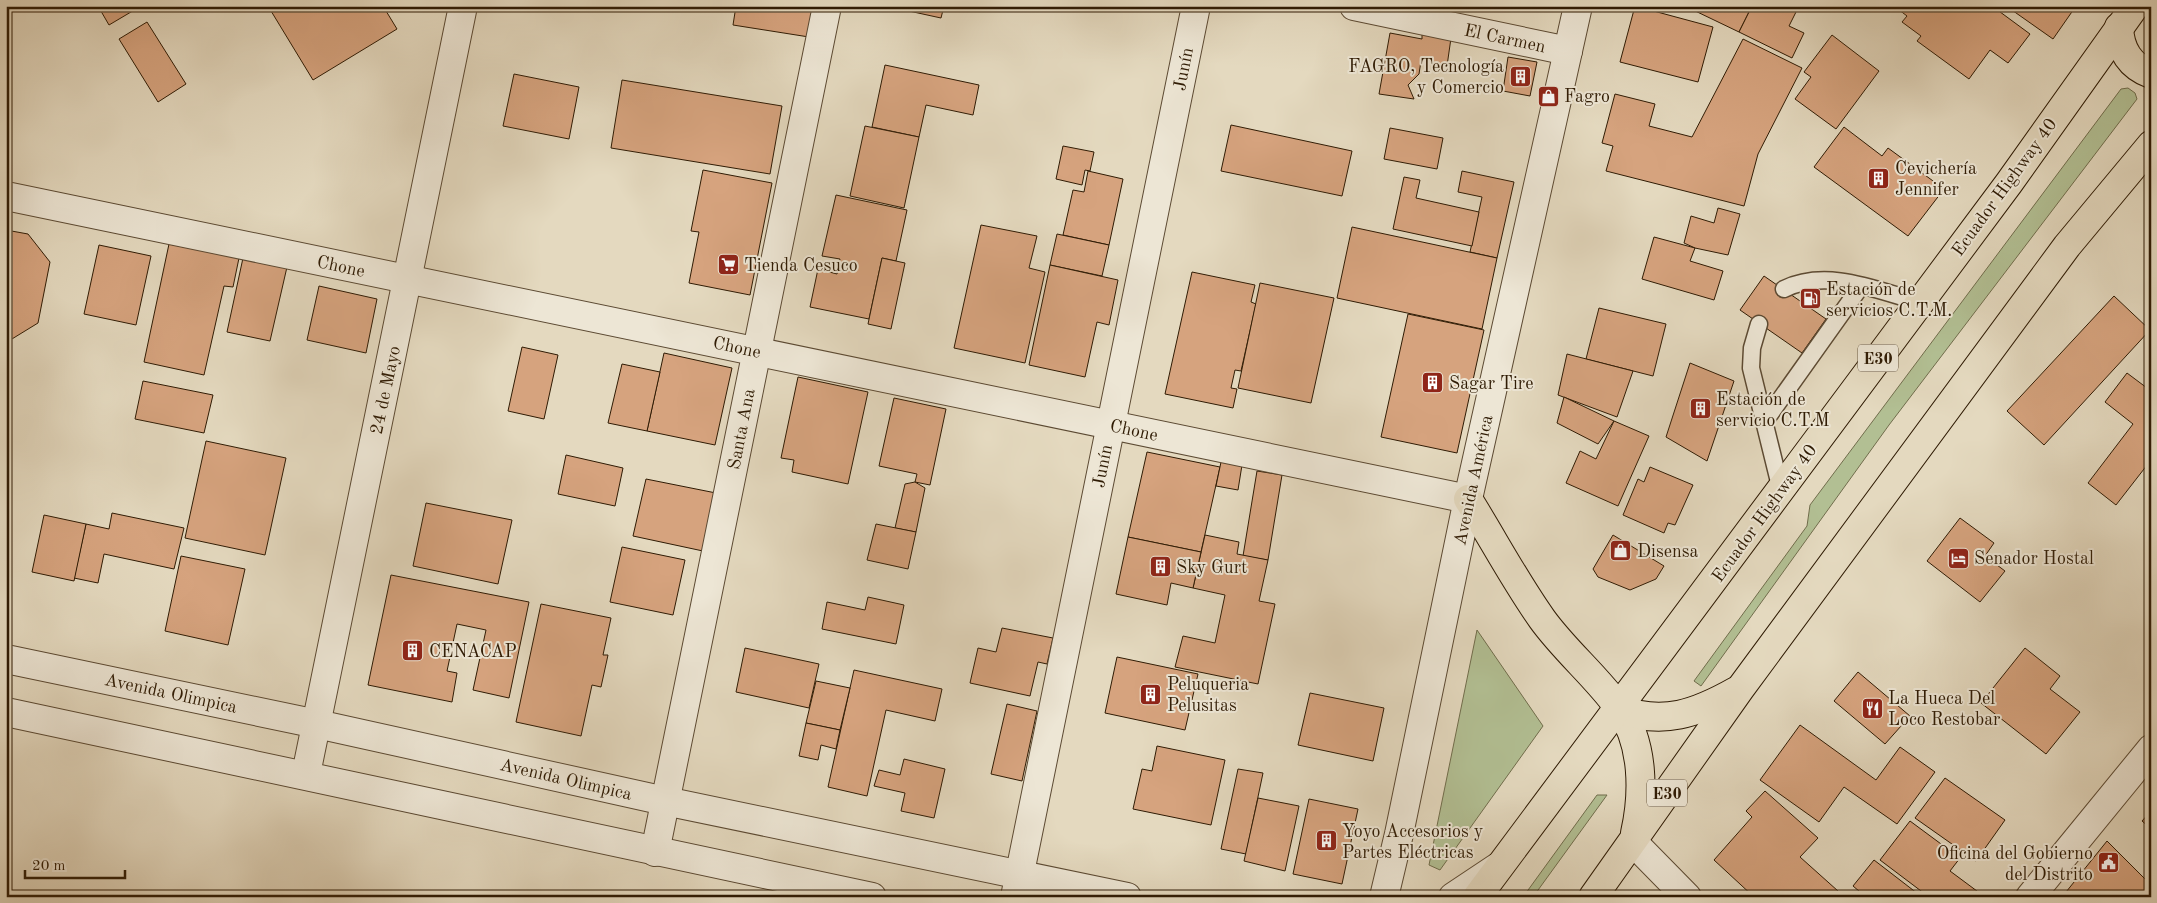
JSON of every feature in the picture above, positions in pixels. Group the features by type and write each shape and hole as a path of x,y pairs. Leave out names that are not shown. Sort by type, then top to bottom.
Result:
{"highway":[{"name":"Ecuador Highway 40","path":"1477,897 2009,183 2121,17 2135,6"},
{"path":"2121,17 2124,52 2145,74"},
{"name":"E30","path":"1593,897 1740,689 2067,246 2151,145"},
{"path":"1468,499 1542,619 1619,708 1630,728 1641,774 1641,809 1633,842"},
{"path":"1619,708 1634,714 1657,717 1681,715 1708,707 1740,689"}],"street":[{"name":"24 de Mayo","path":"306,774 463,6"},
{"name":"Santa Ana","path":"655,852 826,6"},
{"name":"Junín","path":"1018,885 1196,6"},
{"name":"El Carmen","path":"1354,6 1568,51"},
{"name":"Avenida América","path":"1384,897 1399,834 1468,499 1578,6"},
{"name":"Chone","path":"6,196 1468,499"},
{"name":"Avenida Olimpica","path":"6,659 317,724 665,801 1018,885 1127,897"},
{"path":"6,712 306,774 655,852 872,897"},
{"path":"2030,897 2151,749"},
{"path":"1633,842 1687,897"},
{"path":"1453,897 1502,865"}],"lane":[{"path":"1784,289 1799,282 1820,279 1861,286 1919,302"},
{"path":"1765,421 1861,286"},
{"path":"1759,324 1752,348 1751,368 1782,490"}],"green space":[{"path":"2128,88 2135,93 2137,99 1889,425 1701,686 1694,681 1807,526 1810,505 2121,89"},
{"path":"1477,630 1543,726 1440,870 1429,865"},
{"path":"1597,795 1607,795 1533,897 1523,897"}],"building":[{"path":"98,6 134,6 136,9 109,25"},
{"path":"268,6 383,6 397,29 313,80"},
{"path":"736,6 815,6 809,37 733,25"},
{"path":"886,6 944,6 941,18"},
{"path":"1635,6 1713,27 1698,82 1620,62"},
{"path":"1690,6 1752,6 1739,32 1689,8"},
{"path":"1752,6 1798,8 1789,26 1804,33 1792,58 1739,32"},
{"path":"1894,6 1992,6 2030,34 2008,63 1990,50 1969,79 1917,41 1921,36 1902,22 1907,16"},
{"path":"2011,6 2076,6 2053,39 2009,8"},
{"path":"147,22 186,84 158,102 119,39"},
{"path":"1390,33 1422,39 1422,33 1451,38 1447,66 1421,61 1419,74 1408,85 1414,99 1379,94"},
{"path":"1832,35 1879,71 1836,129 1795,99 1811,77 1804,72"},
{"path":"1743,39 1802,68 1758,154 1744,206 1606,171 1613,146 1602,143 1615,94 1655,104 1649,126 1692,137"},
{"name":"FAGRO, Tecnología y Comercio","path":"1508,57 1537,62 1530,96 1503,91"},
{"path":"885,65 979,85 973,115 926,105 919,137 872,127"},
{"path":"514,74 579,87 569,139 503,126"},
{"path":"622,80 782,106 770,174 611,148"},
{"path":"1231,125 1352,151 1342,196 1221,171"},
{"path":"865,126 919,137 904,208 850,196"},
{"name":"Cevichería Jennifer","path":"1844,127 1882,156 1888,148 1944,189 1908,236 1814,167"},
{"path":"1390,128 1443,138 1437,169 1384,159"},
{"path":"1063,146 1094,152 1090,171 1085,170 1082,185 1056,179"},
{"path":"703,170 772,183 750,295 689,283 699,232 691,231"},
{"path":"1088,171 1123,179 1109,245 1063,235 1073,190 1084,192"},
{"path":"1462,171 1514,182 1497,258 1470,252 1482,197 1458,192"},
{"path":"1404,177 1420,180 1416,198 1479,212 1472,246 1393,229"},
{"path":"836,195 907,210 896,261 882,258 869,319 810,307 818,269 837,274 840,259 822,256"},
{"path":"1718,208 1740,214 1728,255 1695,248 1684,243 1691,216 1714,223"},
{"path":"981,225 1037,236 1029,268 1045,272 1025,363 954,348"},
{"path":"1352,227 1497,258 1482,329 1337,298"},
{"path":"6,230 28,234 50,262 38,323 7,342"},
{"path":"1057,234 1109,245 1102,276 1050,265"},
{"path":"1654,237 1695,248 1690,261 1723,271 1714,300 1642,279"},
{"path":"169,244 239,258 233,287 224,286 204,375 144,362"},
{"path":"99,245 151,256 136,325 84,314"},
{"path":"243,258 287,267 270,341 227,332"},
{"path":"882,258 905,263 891,329 868,324"},
{"path":"1050,265 1118,280 1109,325 1097,322 1085,377 1029,365"},
{"path":"1192,272 1255,285 1251,302 1256,304 1241,371 1235,370 1231,388 1237,389 1233,408 1165,394"},
{"path":"1764,276 1826,319 1802,353 1740,310"},
{"path":"1260,283 1334,298 1311,403 1238,388"},
{"path":"319,286 377,299 366,353 307,340"},
{"path":"2114,296 2150,330 2044,445 2007,411"},
{"path":"1599,308 1666,324 1653,376 1586,359"},
{"name":"Sagar Tire","path":"1408,314 1484,330 1457,453 1381,437"},
{"path":"522,347 558,355 544,419 508,411"},
{"path":"664,353 732,368 715,445 647,431"},
{"path":"1567,354 1633,371 1617,417 1558,395"},
{"name":"Estación de servicio C.T.M","path":"1690,363 1734,381 1707,461 1666,437"},
{"path":"622,364 660,372 647,431 608,423"},
{"path":"2127,373 2151,391 2151,460 2116,505 2088,483 2133,424 2105,402"},
{"path":"798,377 868,392 848,484 792,472 794,460 781,458"},
{"path":"143,381 213,395 204,433 135,419"},
{"path":"1564,397 1614,421 1598,444 1557,423"},
{"path":"894,398 946,409 930,485 915,482 917,474 879,466"},
{"path":"1614,421 1649,436 1618,506 1566,483 1580,451 1596,459"},
{"path":"206,441 286,458 265,555 185,538"},
{"path":"1147,452 1220,467 1201,552 1128,537"},
{"path":"566,455 623,468 615,506 558,494"},
{"path":"1221,462 1242,465 1238,490 1216,486"},
{"path":"1650,467 1693,485 1675,525 1668,523 1664,533 1623,515 1638,479 1644,482"},
{"path":"1257,471 1282,475 1268,560 1243,556"},
{"path":"646,479 716,493 703,551 633,536"},
{"path":"915,482 925,488 916,532 895,528 905,484"},
{"path":"426,503 512,520 498,584 413,566"},
{"path":"112,513 184,528 174,569 104,554 98,583 74,578 86,524 109,529"},
{"path":"44,515 86,524 74,581 32,572"},
{"name":"Senador Hostal","path":"1960,518 1994,543 1985,556 2005,571 1980,602 1927,561"},
{"path":"876,524 916,532 908,569 867,560"},
{"path":"1205,535 1239,542 1237,554 1268,560 1259,601 1275,604 1258,684 1175,667 1183,636 1215,643 1225,595 1193,588"},
{"name":"Disensa","path":"1613,535 1664,566 1656,579 1630,590 1598,577 1593,569"},
{"name":"Sky Gurt","path":"1128,537 1201,552 1193,588 1171,583 1167,605 1116,594"},
{"path":"622,547 685,560 673,615 610,602"},
{"path":"181,556 245,569 228,645 165,631"},
{"name":"CENACAP","path":"391,575 529,602 509,698 473,690 486,630 457,624 447,671 457,673 452,702 368,685"},
{"path":"868,597 904,605 896,644 822,629 827,602 865,610"},
{"path":"541,604 611,618 603,655 608,655 601,687 592,685 581,736 516,722"},
{"path":"1002,628 1053,638 1047,664 1038,662 1030,696 970,683 978,648 996,652"},
{"path":"745,648 819,664 809,708 736,692"},
{"path":"2025,648 2060,676 2050,689 2080,712 2046,754 1981,703"},
{"name":"Peluqueria Pelusitas","path":"1117,657 1198,674 1185,730 1105,713"},
{"path":"854,670 942,689 935,721 886,710 867,796 828,787"},
{"name":"La Hueca Del Loco Restobar","path":"1858,672 1910,716 1885,744 1834,701"},
{"path":"816,681 850,688 840,730 806,723"},
{"path":"1310,693 1384,708 1373,761 1298,745"},
{"path":"1007,704 1037,711 1022,781 991,774"},
{"path":"806,723 840,730 836,749 821,745 818,760 799,756"},
{"path":"1800,725 1876,780 1900,747 1935,772 1897,824 1844,787 1819,822 1760,780"},
{"path":"1157,746 1225,760 1211,825 1133,809 1142,769 1152,771"},
{"path":"904,759 945,769 934,818 901,811 905,793 874,786 879,770 900,775"},
{"path":"1238,769 1263,773 1246,854 1221,849"},
{"path":"1945,778 2005,820 1976,861 1915,818"},
{"path":"1765,791 1818,838 1800,857 1838,891 1833,897 1754,897 1714,860 1752,817 1746,811"},
{"path":"1258,798 1299,806 1285,871 1244,861"},
{"name":"Yoyo Accesorios y Partes Eléctricas","path":"1309,799 1358,809 1342,884 1293,874"},
{"path":"2151,811 2151,829 2142,821"},
{"path":"1910,821 1960,858 1950,871 1985,897 1929,897 1880,860"},
{"name":"Oficina del Gobierno del Distrito","path":"2107,841 2151,885 2151,897 2062,897"},
{"path":"1874,860 1922,897 1866,897 1853,886"}],"place":[{"name":"FAGRO, Tecnología y Comercio","path":"1520,76"},
{"name":"Fagro","path":"1548,96"},
{"name":"Cevichería Jennifer","path":"1879,178"},
{"name":"Tienda Cesuco","path":"728,265"},
{"name":"Estación de servicios C.T.M.","path":"1810,299"},
{"name":"Sagar Tire","path":"1433,383"},
{"name":"Estación de servicio C.T.M","path":"1700,409"},
{"name":"Disensa","path":"1621,551"},
{"name":"Senador Hostal","path":"1958,558"},
{"name":"Sky Gurt","path":"1160,567"},
{"name":"CENACAP","path":"413,651"},
{"name":"Peluqueria Pelusitas","path":"1151,694"},
{"name":"La Hueca Del Loco Restobar","path":"1872,708"},
{"name":"Yoyo Accesorios y Partes Eléctricas","path":"1326,841"},
{"name":"Oficina del Gobierno del Distrito","path":"2109,863"}]}
